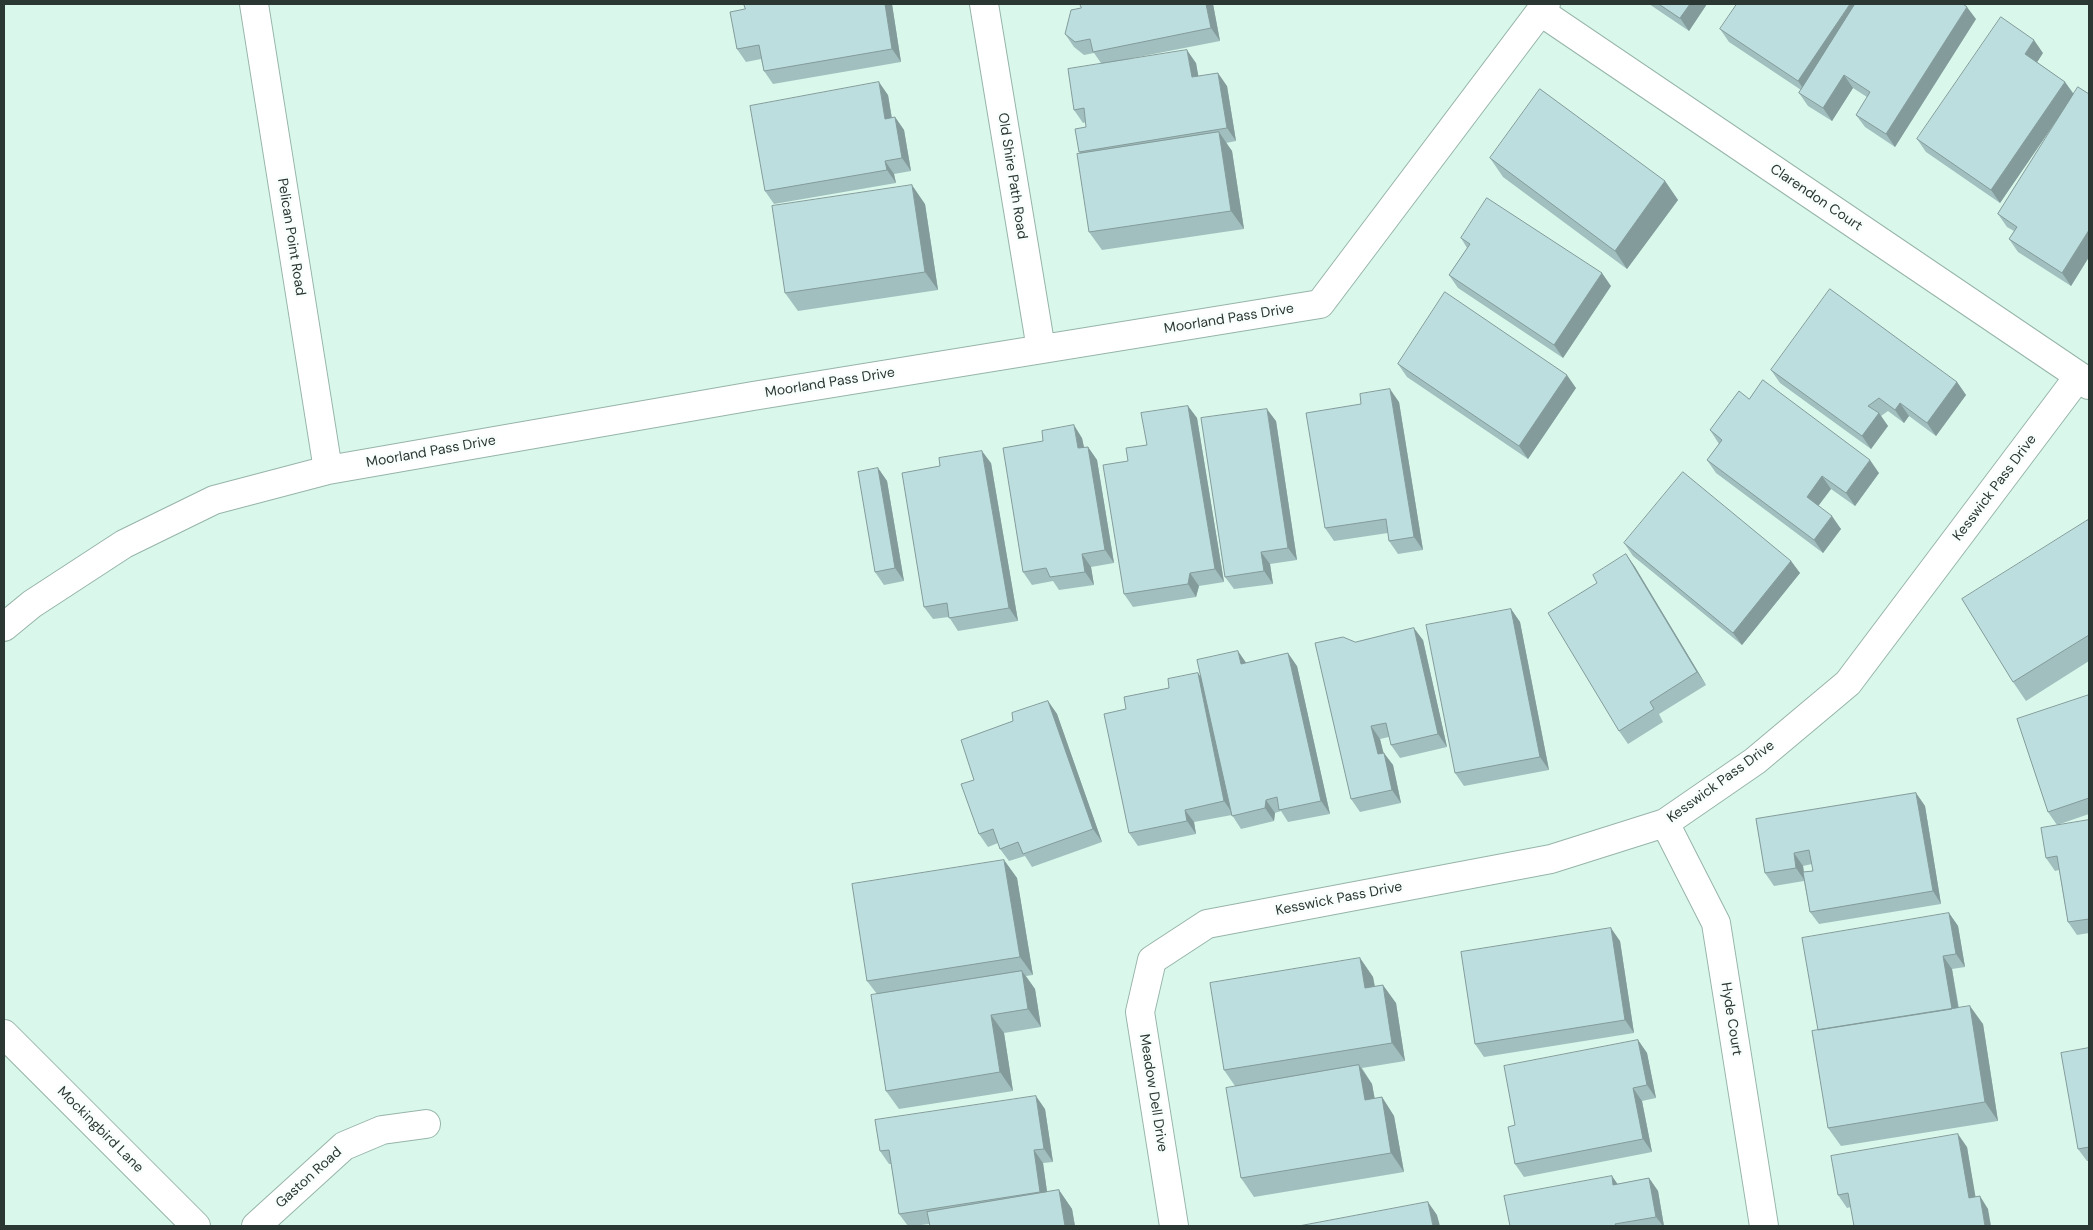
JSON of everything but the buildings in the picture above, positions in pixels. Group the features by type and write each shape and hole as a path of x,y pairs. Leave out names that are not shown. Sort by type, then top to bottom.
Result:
{"street":[{"name":"Pelican Point Road","path":"254,4 328,470"},
{"name":"Old Shire Path Road","path":"984,4 1041,349"},
{"name":"Moorland Pass Drive","path":"4,626 32,604 124,544 214,500 328,470 753,396 1320,304 1544,8"},
{"name":"Clarendon Court","path":"1544,8 2084,381"},
{"name":"Kesswick Pass Drive","path":"1152,960 1207,924 1551,860 1665,823 1755,760 1848,683 2084,381"},
{"name":"Hyde Court","path":"1665,823 1716,923 1764,1226"},
{"name":"Meadow Dell Drive","path":"1152,960 1140,1012 1174,1226"},
{"name":"Mockingbird Lane","path":"4,1034 196,1226"},
{"name":"Gaston Road","path":"256,1226 344,1146 382,1130 426,1124"}]}
